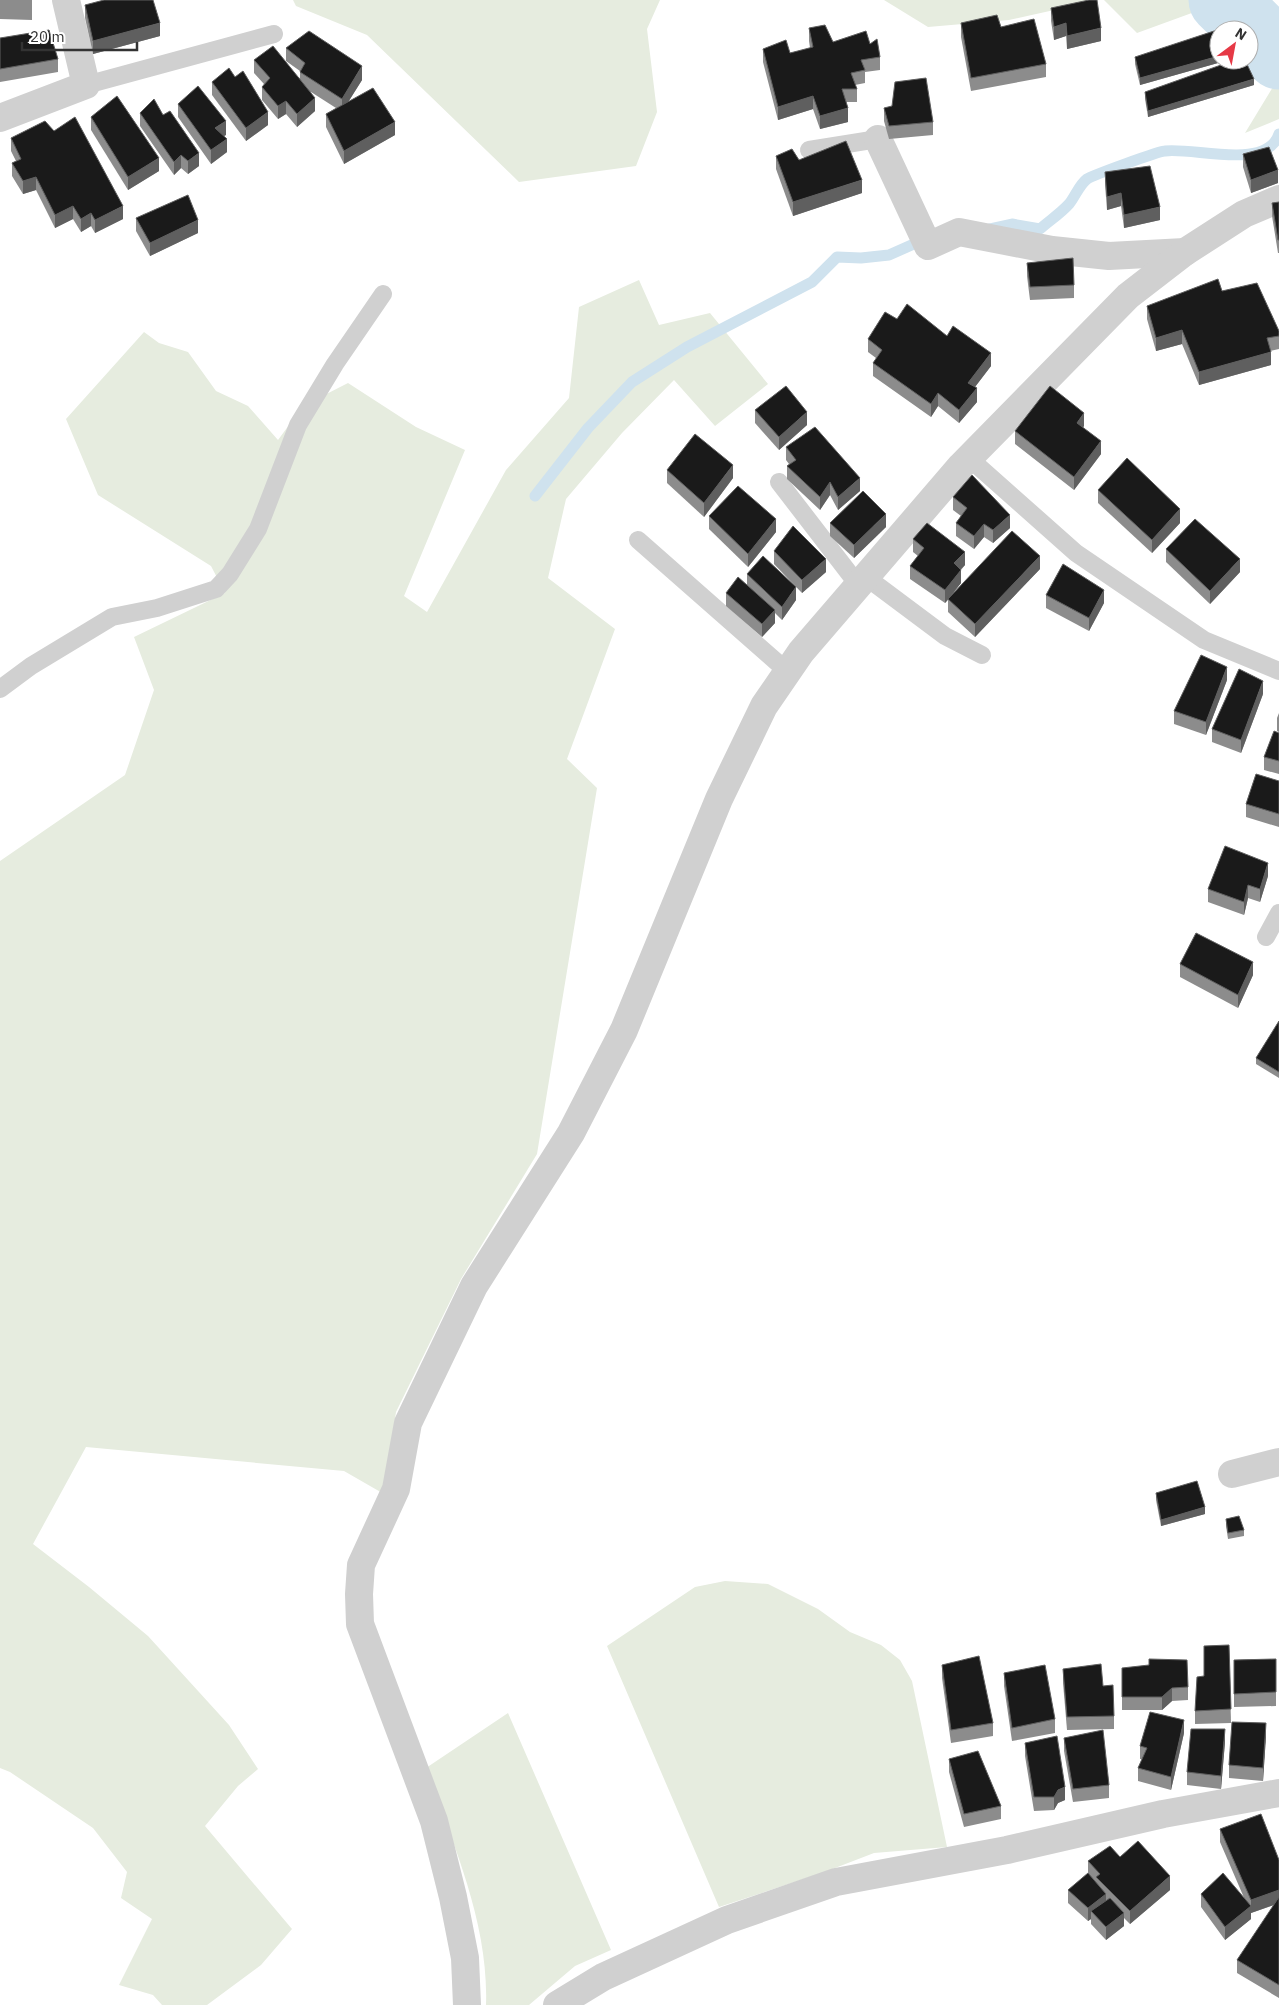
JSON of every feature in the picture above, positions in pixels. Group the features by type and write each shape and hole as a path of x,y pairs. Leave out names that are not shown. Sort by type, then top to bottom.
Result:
{"street":[{"path":"0,118 86,85 66,0"},
{"path":"878,139 928,246 959,232 1052,250 1109,256 1185,252"},
{"path":"467,2005 465,1958 453,1897 434,1821 360,1624 358,1594 361,1565 396,1489 408,1423 474,1286 571,1133 624,1030 719,800 764,706 802,652 969,458 1128,296 1185,252 1244,214 1279,199"},
{"path":"1232,1474 1279,1462"},
{"path":"557,2005 603,1977 727,1920 836,1882 1008,1850 1163,1814 1279,1792"}],"lane":[{"path":"86,85 274,34"},
{"path":"809,150 878,139"},
{"path":"0,689 31,666 112,617 157,608 216,589 230,574 258,529 298,425 335,364 383,294"},
{"path":"969,458 1084,559 1204,640 1279,671"},
{"path":"779,482 862,581 945,636 982,655"},
{"path":"638,540 788,672"},
{"path":"1266,938 1279,913"}],"shaded area":[{"path":"293,0 660,0 647,29 657,112 636,166 519,182 367,35 296,6"},
{"path":"884,0 1099,0 1009,20 928,27"},
{"path":"1104,0 1230,0 1247,20 1216,20 1200,10 1137,33"},
{"path":"1259,35 1279,59 1279,119 1245,133 1276,82 1259,62"},
{"path":"639,280 659,325 710,313 768,384 715,426 674,380 622,433 566,499 548,578 615,629 567,759 597,788 537,1154 461,1279 396,1412 384,1494 344,1471 86,1447 33,1544 148,1636 229,1725 258,1769 238,1786 205,1826 292,1929 261,1965 207,2005 162,2005 153,1995 119,1985 152,1919 121,1898 127,1872 93,1828 10,1772 0,1768 0,861 125,775 154,690 134,637 225,593 211,566 98,495 66,419 144,332 159,343 188,352 216,391 248,406 278,440 303,406 348,383 416,427 465,450 404,596 427,612 506,470 569,398 579,307"},
{"path":"725,1581 768,1584 818,1609 850,1632 881,1645 900,1660 912,1681 947,1847 874,1853 822,1873 719,1907 607,1646 695,1587"},
{"path":"508,1713 611,1950 575,1966 529,2005 486,2005 482,1944 475,1914 458,1855 426,1768"}],"building":[{"path":"104,0 153,0 160,23 93,41 85,5"},
{"path":"1097,0 1101,28 1067,36 1066,23 1054,27 1051,8"},
{"path":"997,15 1001,27 1034,19 1046,64 971,78 961,23"},
{"path":"825,25 833,42 866,31 870,44 877,39 880,57 861,60 865,70 851,73 857,89 842,89 848,108 820,116 813,96 778,107 763,49 786,40 790,53 813,47 809,28"},
{"path":"49,30 58,59 0,69 0,38"},
{"path":"309,31 362,66 342,99 300,72 305,63 286,48"},
{"path":"1209,33 1209,59 1140,78 1135,57"},
{"path":"273,46 315,98 297,114 286,101 278,106 262,87 270,78 254,60"},
{"path":"229,68 235,77 243,71 268,112 246,128 212,82"},
{"path":"1209,69 1250,70 1254,79 1148,111 1145,92"},
{"path":"926,78 933,122 889,126 884,108 892,106 895,82"},
{"path":"198,86 226,121 215,128 227,139 211,150 178,104"},
{"path":"373,88 395,122 344,151 326,114"},
{"path":"117,96 159,158 128,177 91,117"},
{"path":"154,99 163,115 170,111 199,153 188,161 181,155 174,162 140,113"},
{"path":"75,117 123,206 95,220 91,213 81,219 73,206 55,215 36,177 23,181 12,163 21,159 11,138 45,121 54,131"},
{"path":"846,141 862,180 793,202 776,156 792,149 799,160"},
{"path":"1269,147 1278,170 1251,180 1243,154"},
{"path":"1150,166 1160,207 1124,215 1121,193 1107,197 1105,172"},
{"path":"188,195 198,220 150,243 136,218"},
{"path":"1279,202 1279,240 1278,240 1272,203"},
{"path":"1073,258 1074,285 1030,287 1027,263"},
{"path":"1218,279 1222,291 1257,283 1279,331 1279,336 1267,338 1271,352 1199,372 1182,330 1156,338 1147,306"},
{"path":"907,304 947,336 953,326 991,353 968,383 977,388 959,410 938,393 931,404 873,363 882,350 868,339 885,312 897,319"},
{"path":"786,386 807,412 779,437 755,410"},
{"path":"1050,386 1084,413 1077,423 1101,441 1074,477 1015,431"},
{"path":"815,427 860,478 838,497 830,482 820,497 787,466 796,460 786,447"},
{"path":"695,434 733,465 704,503 667,470"},
{"path":"1127,458 1180,509 1152,540 1098,490"},
{"path":"972,475 1010,515 993,530 984,524 974,536 956,523 967,508 953,497"},
{"path":"738,486 776,519 748,554 709,516"},
{"path":"863,491 886,514 854,545 830,523"},
{"path":"1195,519 1240,559 1210,591 1166,549"},
{"path":"927,523 965,552 954,563 961,570 945,590 910,566 924,548 913,539"},
{"path":"793,526 826,559 802,580 774,551"},
{"path":"1012,531 1040,556 975,624 948,599"},
{"path":"763,556 796,587 782,607 747,574"},
{"path":"1063,564 1104,590 1089,618 1046,595"},
{"path":"738,577 775,610 762,624 726,593"},
{"path":"1201,655 1227,667 1206,722 1174,711"},
{"path":"1239,669 1263,681 1241,740 1212,729"},
{"path":"1274,731 1279,733 1279,761 1264,757"},
{"path":"1256,774 1279,781 1279,814 1246,804"},
{"path":"1225,846 1268,863 1260,889 1248,885 1244,902 1208,889"},
{"path":"1196,933 1253,962 1238,995 1180,964"},
{"path":"1279,1021 1279,1072 1256,1058"},
{"path":"1197,1481 1205,1507 1161,1520 1156,1493"},
{"path":"1239,1516 1244,1530 1228,1533 1226,1519"},
{"path":"1229,1645 1231,1709 1195,1711 1197,1677 1204,1676 1204,1646"},
{"path":"979,1656 993,1723 951,1730 942,1665"},
{"path":"1149,1659 1187,1660 1188,1687 1172,1688 1162,1697 1122,1697 1122,1668 1149,1665"},
{"path":"1276,1659 1276,1692 1234,1694 1234,1660"},
{"path":"1101,1664 1103,1686 1113,1685 1114,1716 1067,1717 1063,1669"},
{"path":"1045,1665 1055,1719 1012,1728 1004,1673"},
{"path":"1150,1712 1184,1720 1171,1777 1138,1768 1147,1748 1140,1746"},
{"path":"1232,1722 1266,1723 1263,1768 1229,1765"},
{"path":"1191,1729 1225,1729 1221,1776 1187,1772"},
{"path":"1103,1730 1109,1785 1073,1789 1064,1738"},
{"path":"1057,1736 1065,1787 1058,1790 1054,1797 1034,1797 1025,1743"},
{"path":"978,1751 1001,1806 964,1814 949,1759"},
{"path":"1261,1814 1279,1860 1279,1890 1251,1900 1220,1829"},
{"path":"1138,1841 1170,1876 1130,1911 1096,1877 1100,1874 1088,1861 1110,1846 1120,1857"},
{"path":"1088,1873 1106,1894 1088,1908 1068,1890"},
{"path":"1223,1873 1251,1906 1225,1927 1201,1894"},
{"path":"1279,1897 1279,1985 1237,1960"},
{"path":"1110,1898 1124,1913 1106,1927 1091,1911"}],"waterway":[{"path":"1223,0 1279,55"},
{"path":"989,229 1012,224 1040,229 1069,204 1087,179 1151,155 1165,151 1245,155 1260,152 1272,145 1279,134"},
{"path":"535,496 588,428 632,382 687,347 812,282 837,257 861,258 889,255 925,239"}]}
